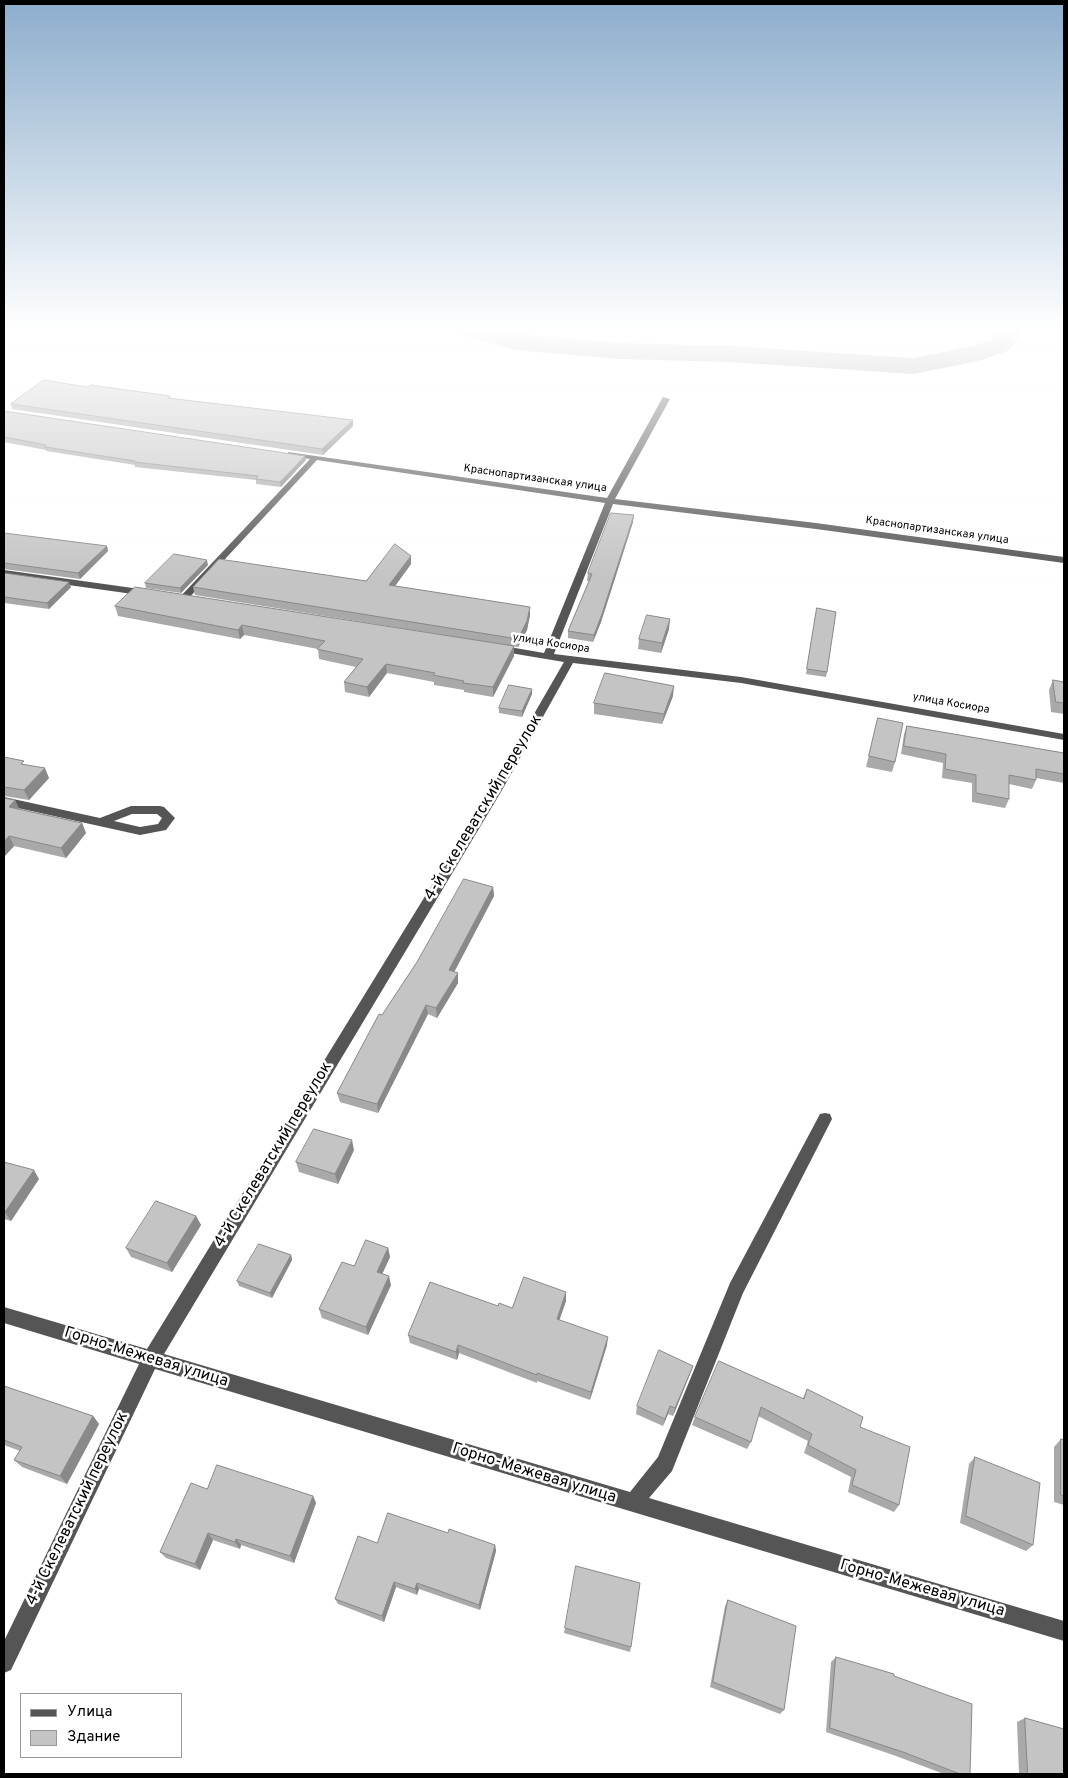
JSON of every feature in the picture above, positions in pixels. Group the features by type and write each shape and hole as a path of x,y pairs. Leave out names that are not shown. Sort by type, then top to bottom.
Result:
{"street":[{"path":"548,656 610,501 659,412"},
{"name":"Краснопартизанская улица","path":"286,454 610,501 816,526 1064,560"},
{"path":"184,598 315,458"},
{"path":"4,572 156,594"},
{"name":"улица Косиора","path":"489,646 570,660 741,680 1064,736"},
{"name":"4-й Скелеватский переулок","path":"4,1663 150,1360 496,792 570,660"},
{"path":"4,801 140,831 162,827 169,818 160,810 131,810 101,822"},
{"path":"632,1503 665,1464 736,1289 825,1119"},
{"name":"Горно-Межевая улица","path":"4,1316 1064,1631"}],"building":[{"path":"4,412 11,412 305,456 280,482 256,479 258,476 134,462 45,447 46,445 4,437"},
{"path":"66,412 286,412 353,420 322,449"},
{"path":"611,513 634,515 602,614 594,635 568,631 592,574 588,573"},
{"path":"4,533 107,546 78,573 4,563"},
{"path":"395,544 411,556 389,585 530,607 527,621 518,639 193,587 219,559 366,581"},
{"path":"174,554 207,560 180,588 145,583"},
{"path":"4,573 69,582 47,603 4,597"},
{"path":"135,587 514,646 493,687 463,683 464,681 433,675 435,673 386,664 367,687 344,682 363,659 317,649 325,641 242,625 238,630 115,606"},
{"path":"817,608 836,612 827,672 807,669"},
{"path":"647,615 670,619 662,643 639,639"},
{"path":"605,673 674,686 664,714 594,703"},
{"path":"1053,680 1064,682 1064,703 1056,702"},
{"path":"509,685 532,689 522,711 499,708"},
{"path":"878,718 903,723 895,762 869,756"},
{"path":"907,726 1064,753 1064,774 1036,769 1036,780 1009,775 1009,799 976,793 976,775 945,769 946,754 904,746"},
{"path":"4,757 24,761 21,764 45,768 24,790 4,787"},
{"path":"4,798 15,800 9,807 82,823 61,848 9,836 4,842"},
{"path":"464,879 493,887 449,970 458,973 436,1008 426,1005 377,1104 337,1093 379,1014 382,1015 417,962"},
{"path":"314,1129 352,1140 335,1174 296,1162"},
{"path":"4,1162 34,1170 5,1212 4,1212"},
{"path":"156,1201 196,1216 167,1263 126,1248"},
{"path":"366,1240 388,1248 377,1272 389,1276 366,1327 319,1309 342,1262 354,1266"},
{"path":"259,1244 291,1255 270,1293 237,1281"},
{"path":"524,1277 566,1292 557,1319 608,1337 591,1392 537,1373 537,1375 458,1345 456,1352 408,1335 430,1282 498,1306 499,1303 512,1308"},
{"path":"659,1350 693,1366 675,1408 670,1406 665,1419 637,1406"},
{"path":"719,1361 804,1399 807,1389 863,1417 860,1427 910,1447 899,1505 852,1485 856,1470 808,1445 812,1434 761,1407 751,1442 695,1417"},
{"path":"4,1386 93,1416 60,1476 14,1460 22,1447 4,1440"},
{"path":"1061,1439 1064,1440 1064,1496 1061,1495"},
{"path":"975,1457 1040,1483 1033,1545 966,1516"},
{"path":"217,1465 313,1496 290,1556 236,1539 235,1542 208,1533 195,1564 160,1552 191,1483 207,1489"},
{"path":"388,1513 448,1533 449,1529 495,1545 479,1605 417,1583 415,1589 394,1582 382,1616 335,1599 358,1536 377,1543"},
{"path":"576,1566 640,1583 631,1647 565,1628"},
{"path":"728,1600 796,1626 784,1710 713,1682"},
{"path":"836,1657 894,1674 894,1676 972,1704 970,1774 960,1774 903,1752 830,1728"},
{"path":"1025,1718 1064,1729 1064,1774 1028,1774"}]}
